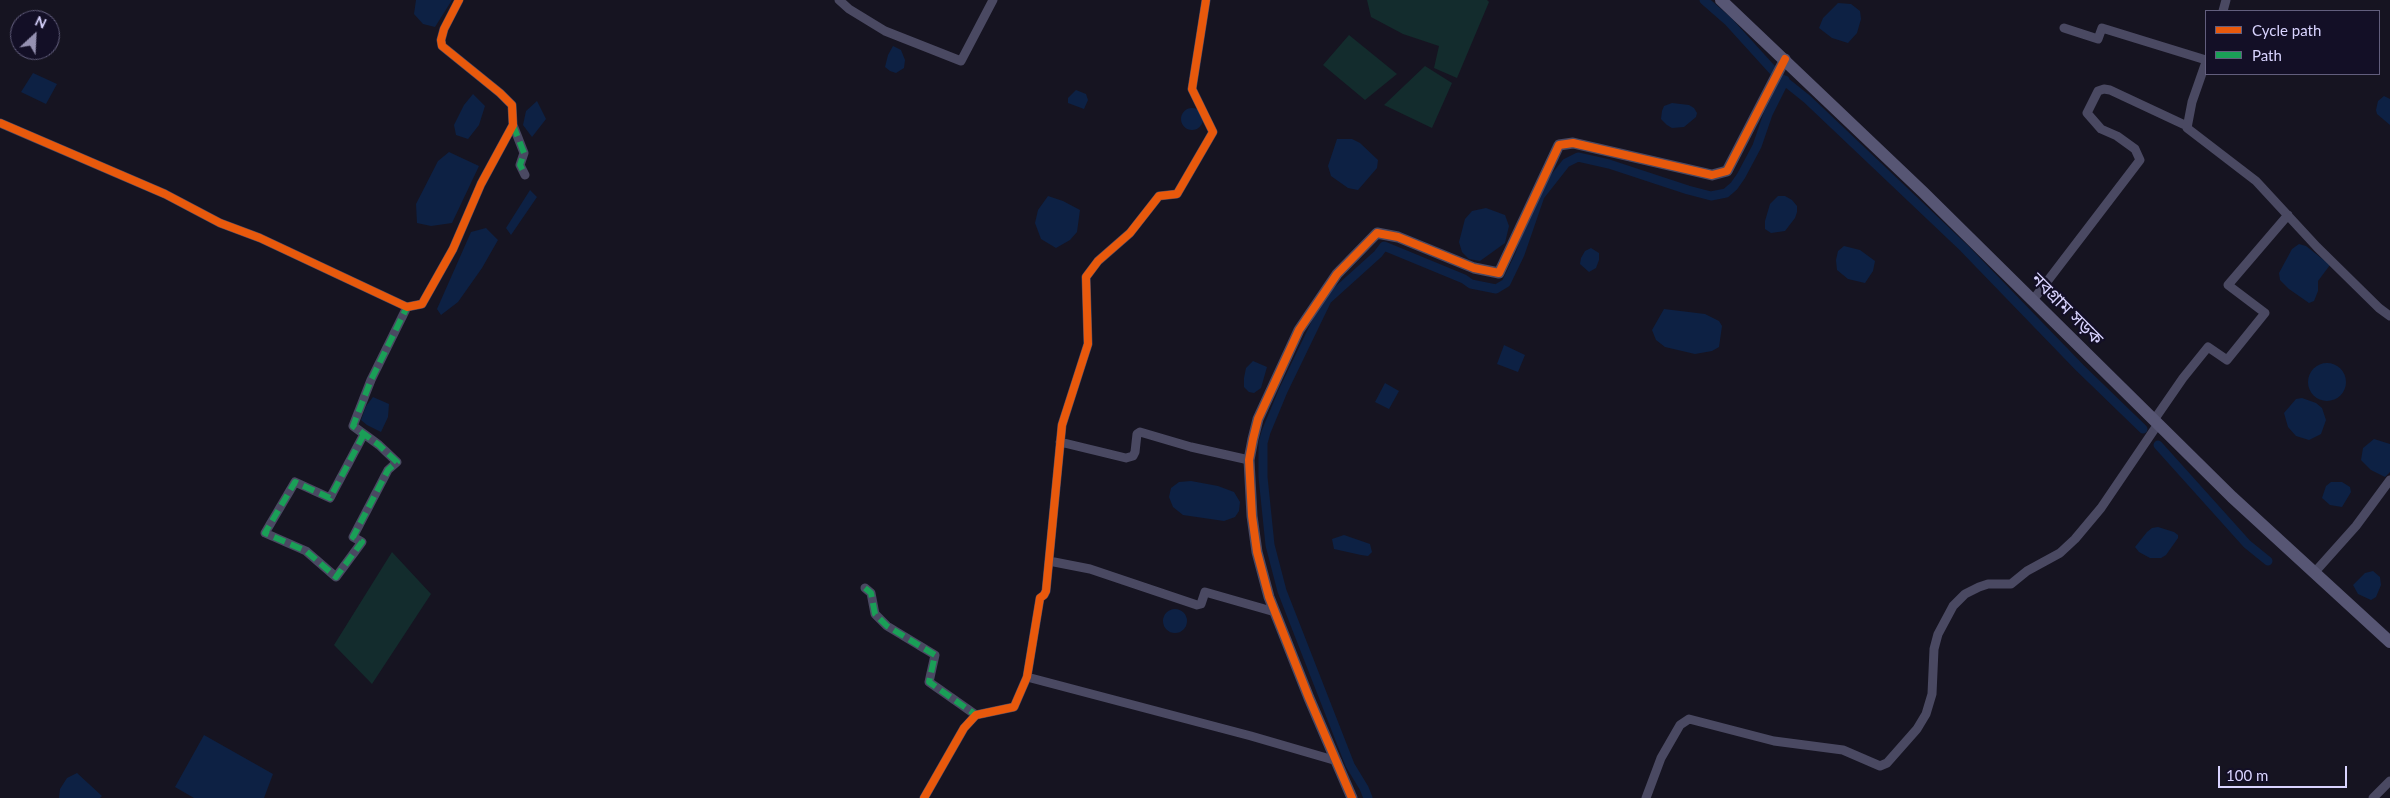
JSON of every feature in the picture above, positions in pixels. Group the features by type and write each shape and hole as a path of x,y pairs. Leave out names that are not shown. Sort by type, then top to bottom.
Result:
{"main road":[{"name":"নবগ্রাম সড়ক","path":"1720,0 2033,300 2232,497 2390,642"}],"street":[{"path":"459,0 444,29 441,40 442,46 512,105 513,125 524,152 520,165 525,175"},
{"path":"839,0 849,9 885,31 961,61 993,0"},
{"path":"924,798 964,728 976,715 1014,707 1027,677 1040,598 1045,595 1062,425 1088,344 1086,277 1098,261 1130,233 1159,196 1177,194 1212,132 1192,89 1206,0"},
{"path":"2064,28 2098,39 2102,28 2205,61"},
{"path":"1352,798 1309,698 1269,597 1257,552 1252,516 1249,460 1258,419 1299,330 1337,274 1377,233 1398,237 1474,268 1499,273 1559,145 1573,143 1712,175 1727,171 1783,62"},
{"path":"2187,126 2192,102 2205,64"},
{"path":"2033,300 2140,160 2135,149 2101,129 2087,113 2098,91 2104,88 2187,126 2193,135 2256,181 2324,254 2379,308 2390,316"},
{"path":"0,123 165,194 220,223 260,238 407,307 422,304 453,249 481,184 513,125"},
{"path":"1646,798 1661,758 1680,725 1689,719 1774,741 1844,750 1880,766 1886,763 1917,729 1926,714 1932,694 1934,648 1938,634 1953,606 1965,594 1979,587 1988,584 2010,584 2027,571 2060,553 2075,539 2101,508 2183,378 2208,347 2227,360 2265,313 2228,285 2288,215"},
{"path":"364,434 330,498 295,482 265,533 306,551 336,577 362,542 353,537 388,470 397,462 364,434 353,426 371,380 407,307"},
{"path":"1060,442 1126,458 1133,456 1137,434 1140,432 1191,448 1249,460"},
{"path":"2314,573 2356,526 2390,480"},
{"path":"1049,561 1090,569 1197,605 1201,604 1205,592 1275,612"},
{"path":"865,588 871,593 875,614 887,626 935,655 929,682 976,715"},
{"path":"1027,677 1251,736 1337,761"},
{"path":"2373,798 2390,781"}],"green space":[{"path":"1367,0 1487,0 1489,2 1457,78 1434,68 1439,46 1403,34 1371,17"},
{"path":"1349,35 1397,74 1365,100 1323,65"},
{"path":"1425,66 1452,83 1432,128 1384,105"},
{"path":"392,552 431,594 372,684 334,645"}],"water":[{"path":"416,0 452,0 435,27 423,24 414,14"},
{"path":"1838,3 1851,4 1860,11 1861,19 1857,33 1848,43 1832,38 1819,28 1823,18"},
{"path":"893,46 901,50 905,60 904,68 896,73 885,67"},
{"path":"33,73 57,84 46,104 21,92"},
{"path":"1076,90 1086,94 1088,100 1084,109 1068,103 1068,98"},
{"path":"473,94 485,106 479,125 468,139 456,135 454,125 464,105"},
{"path":"2384,96 2390,99 2390,125 2377,114 2376,110 2378,101"},
{"path":"537,101 546,119 532,137 523,125 526,111"},
{"path":"1672,103 1689,105 1697,113 1696,117 1684,127 1672,128 1661,119 1664,106"},
{"path":"1192,108 1200,111 1203,119 1200,127 1192,130 1184,127 1181,119 1184,111"},
{"path":"1337,139 1352,139 1360,143 1378,160 1377,168 1358,190 1348,188 1331,176 1328,166"},
{"path":"449,152 479,166 452,223 431,226 417,223 416,204 438,161"},
{"path":"530,190 537,197 511,235 506,228"},
{"path":"1048,196 1080,210 1077,232 1070,240 1056,248 1041,239 1035,223 1038,210"},
{"path":"1778,196 1785,196 1792,200 1797,206 1797,212 1795,218 1785,231 1771,233 1765,229 1765,221 1770,204"},
{"path":"1486,208 1505,215 1509,226 1505,243 1480,261 1469,259 1462,252 1459,242 1465,219 1472,211"},
{"path":"486,228 498,240 482,268 458,302 441,315 437,309 471,232"},
{"path":"2299,244 2306,246 2330,265 2318,281 2318,291 2314,301 2309,303 2280,280 2279,273 2292,249"},
{"path":"1844,246 1860,250 1875,261 1873,271 1865,283 1848,279 1837,270 1836,260 1838,251"},
{"path":"1591,248 1599,253 1599,260 1596,268 1589,272 1580,264 1585,251"},
{"path":"1664,309 1705,314 1719,321 1722,326 1719,347 1712,351 1695,354 1665,347 1656,340 1652,330"},
{"path":"1504,345 1525,355 1518,372 1497,364"},
{"path":"1253,361 1267,367 1261,388 1254,393 1249,392 1244,387 1246,368"},
{"path":"2327,363 2340,369 2346,382 2340,395 2327,401 2314,395 2308,382 2314,369"},
{"path":"1385,383 1399,391 1389,409 1375,402"},
{"path":"373,397 389,404 388,417 381,432 361,420 366,406"},
{"path":"2302,398 2316,403 2322,408 2326,420 2321,434 2309,440 2296,436 2288,427 2284,413 2296,399"},
{"path":"2374,439 2390,444 2390,472 2385,477 2371,470 2361,460 2363,448"},
{"path":"1191,481 1218,486 1234,492 1240,502 1239,511 1235,517 1224,521 1183,515 1173,507 1169,497 1171,488 1179,482"},
{"path":"2331,482 2342,482 2350,487 2351,492 2342,507 2330,505 2322,498 2326,486"},
{"path":"2158,527 2174,532 2178,535 2178,538 2166,555 2161,558 2150,558 2139,552 2135,547 2147,532 2152,528"},
{"path":"1344,535 1370,544 1372,552 1368,556 1334,549 1332,539"},
{"path":"2373,571 2380,577 2381,585 2376,597 2371,600 2358,594 2353,585 2365,573"},
{"path":"1175,609 1180,610 1186,616 1186,626 1180,632 1175,633 1170,632 1164,626 1163,621 1164,616 1170,610"},
{"path":"204,735 273,774 264,798 194,798 175,787"},
{"path":"77,773 102,796 100,798 59,798 60,789 67,778"}],"waterway":[{"path":"1704,0 1728,21 1777,75 1807,99 1964,248 2080,368 2143,429"},
{"path":"1368,798 1350,765 1282,591 1270,545 1263,477 1263,443 1266,432 1283,391 1327,300 1378,254 1384,246 1464,279 1471,284 1496,289 1506,283 1520,254 1540,196 1566,163 1578,157 1609,164 1711,196 1726,193 1741,176 1757,146 1768,114 1785,80"},
{"path":"2158,445 2247,544 2268,561"}],"marked path":[{"path":"513,125 524,153 520,165 525,175"},
{"path":"364,434 330,498 295,482 265,533 306,551 336,577 362,542 353,537 388,470 397,462 379,445 364,434 353,426 371,380 407,307"},
{"path":"865,588 871,593 875,614 887,626 935,655 929,682 976,715"}],"cycle path":[{"path":"0,123 165,194 220,223 260,238 407,307 422,304 453,249 481,184 513,125 512,105 442,46 441,40 444,29 459,0"},
{"path":"924,798 964,728 976,715 1014,707 1027,677 1040,598 1046,591 1062,425 1088,344 1086,277 1098,261 1130,233 1159,196 1177,194 1213,132 1192,89 1206,0"},
{"path":"1352,798 1309,698 1269,597 1257,552 1252,516 1249,460 1258,419 1299,330 1337,274 1377,233 1398,237 1474,268 1499,273 1559,145 1573,143 1712,175 1727,171 1785,59"}]}
